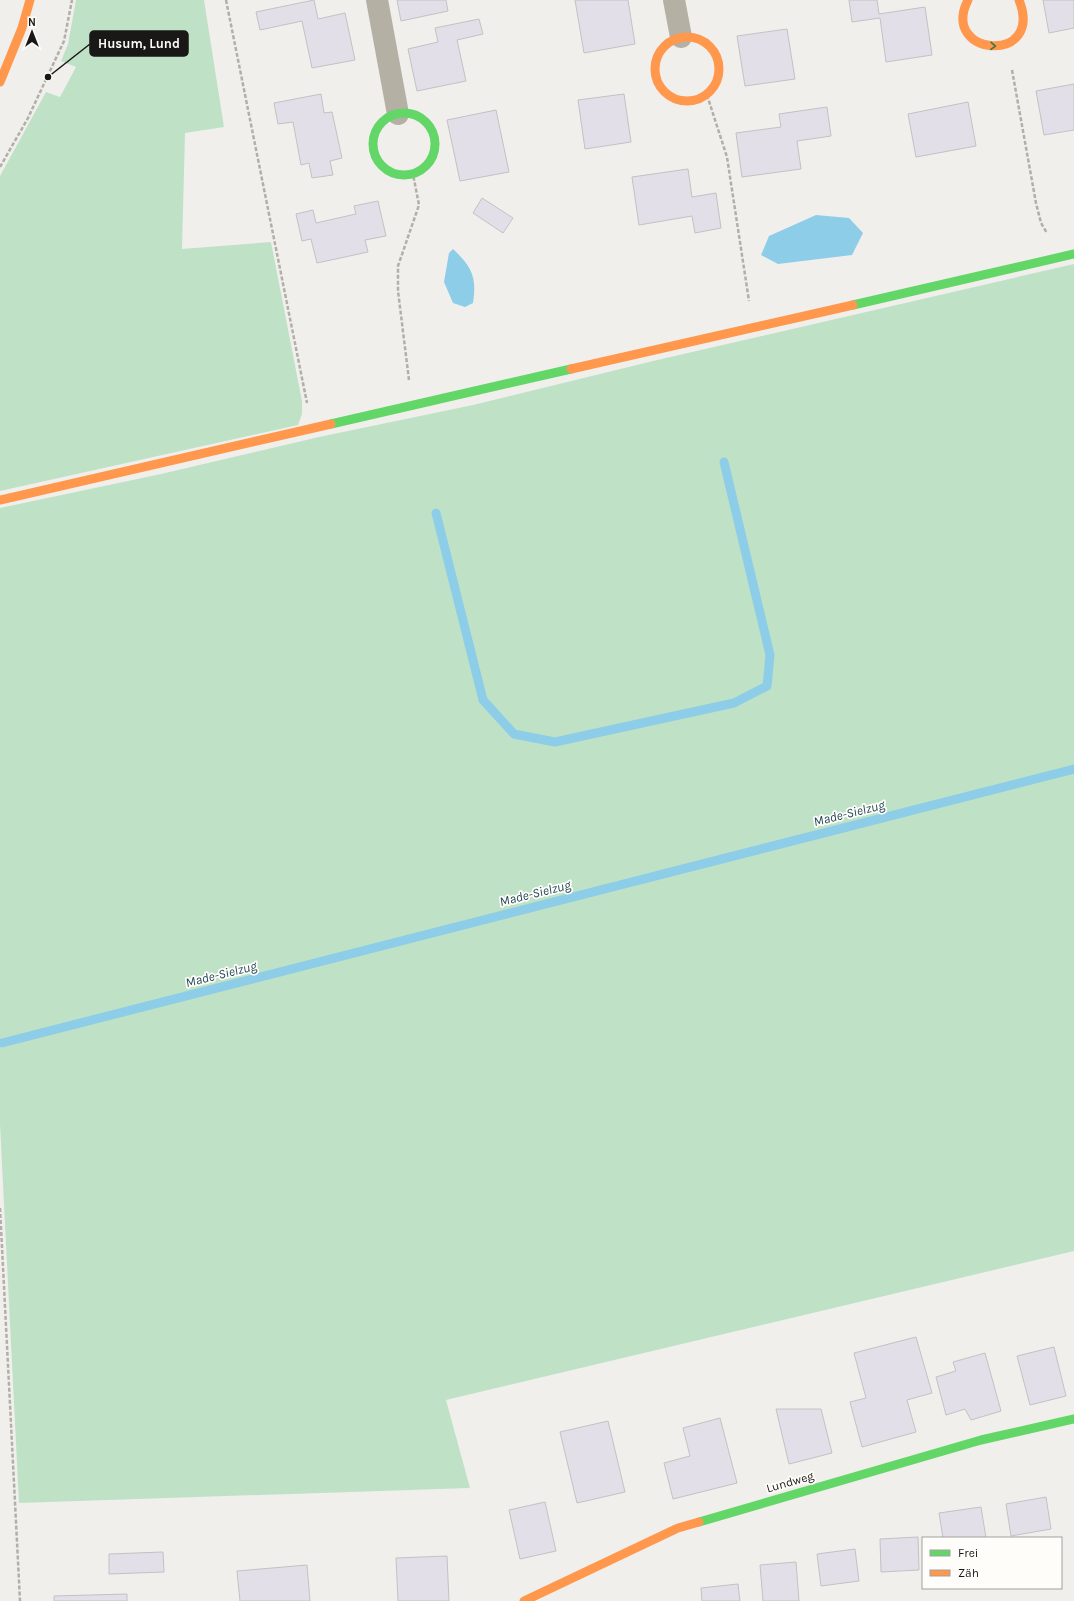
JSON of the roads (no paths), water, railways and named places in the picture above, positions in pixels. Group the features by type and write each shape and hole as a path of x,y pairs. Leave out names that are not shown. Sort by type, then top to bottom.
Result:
{"street":[{"path":"0,82 22,28 30,0"},
{"path":"377,0 398,114"},
{"path":"674,0 681,37"},
{"path":"968,0 963,15 964,25 968,34 983,46 993,48 1012,41 1020,34 1024,24 1024,14 1019,0"},
{"path":"681,37 695,37 705,42 717,57 719,68 718,78 714,87 707,95 698,100 676,100 666,94 659,86 655,75 654,64 658,53 665,45 681,37"},
{"path":"406,112 420,118 431,128 435,137 436,147 433,157 428,165 413,174 399,175 388,172 380,165 375,156 373,146 374,135 379,125 386,118 398,114 406,112"},
{"path":"0,500 1074,254"},
{"name":"Lundweg","path":"524,1601 678,1528 981,1440 1074,1419"}],"water":[{"path":"816,215 849,218 863,233 852,255 778,264 761,255 769,236"},
{"path":"453,249 465,261 472,273 474,286 473,303 465,307 453,303 444,282 449,253"}],"waterway":[{"path":"436,513 483,700 514,734 555,742 734,703 767,686 770,655 724,462"},
{"name":"Made-Sielzug","path":"2,1043 1074,769"}],"place":[{"name":"Husum, Lund","path":"48,77"}]}
